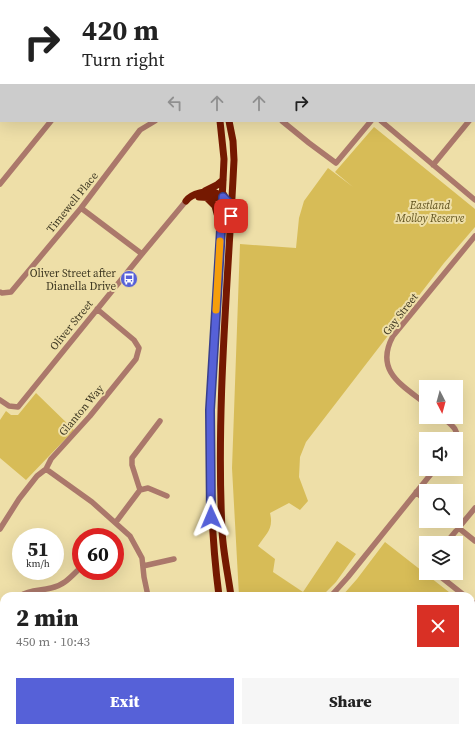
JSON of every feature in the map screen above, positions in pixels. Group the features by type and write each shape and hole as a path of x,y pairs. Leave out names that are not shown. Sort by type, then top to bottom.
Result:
{"main road":[{"path":"219,592 211,517 210,410 224,180 224,148 220,122"},
{"path":"229,122 234,149 220,409 222,530 230,592"},
{"path":"186,201 191,201 205,195 224,180"},
{"path":"223,197 233,180"},
{"path":"205,195 218,198 223,197"},
{"path":"205,195 215,206 221,229"},
{"path":"223,197 228,202 231,216"}],"street":[{"path":"0,184 50,122"},
{"name":"Timewell Place","path":"1,292 11,292 81,208 140,130 153,122"},
{"path":"283,122 309,144 336,163 371,122"},
{"path":"382,122 475,200"},
{"path":"433,165 468,122"},
{"name":"Oliver Street","path":"0,400 9,406 18,407 186,201"},
{"path":"81,208 142,254"},
{"name":"Gay Street","path":"419,398 394,378 389,370 386,355 388,345 393,336 475,236"},
{"name":"Glanton Way","path":"0,529 19,499 37,476 46,468 51,459 90,416 136,359 139,348 134,340 97,309"},
{"path":"140,490 132,465 132,458 160,421"},
{"path":"451,424 455,427 457,432"},
{"path":"46,468 92,502 130,536 142,558 147,592"},
{"path":"335,592 429,476"},
{"path":"116,522 140,490 148,488 167,496"},
{"path":"416,492 419,495"},
{"path":"463,523 475,508"},
{"path":"452,536 459,528 475,541"},
{"path":"143,566 174,559"},
{"path":"27,592 60,586 72,576"},
{"path":"445,580 460,592"}],"green space":[{"name":"Eastland Molloy Reserve","path":"374,127 475,209 475,227 444,263 306,442 300,457 299,477 308,501 300,510 289,503 270,513 270,527 258,546 275,559 273,572 303,592 239,592 232,468 240,244 296,248 299,218 304,201 328,168 353,187 335,172"},
{"path":"36,393 74,430 26,480 0,458 0,420 6,411 11,415 18,415"},
{"path":"337,541 356,554 336,582 326,592 303,592"},
{"path":"385,542 419,569 419,580 434,580 449,592 346,592"}],"slow traffic":[{"path":"216,310 220,241"}],"place":[{"name":"Oliver Street after Dianella Drive","path":"129,279"}],"route":[{"path":"211,517 210,410 223,197 228,202 231,216"}]}
